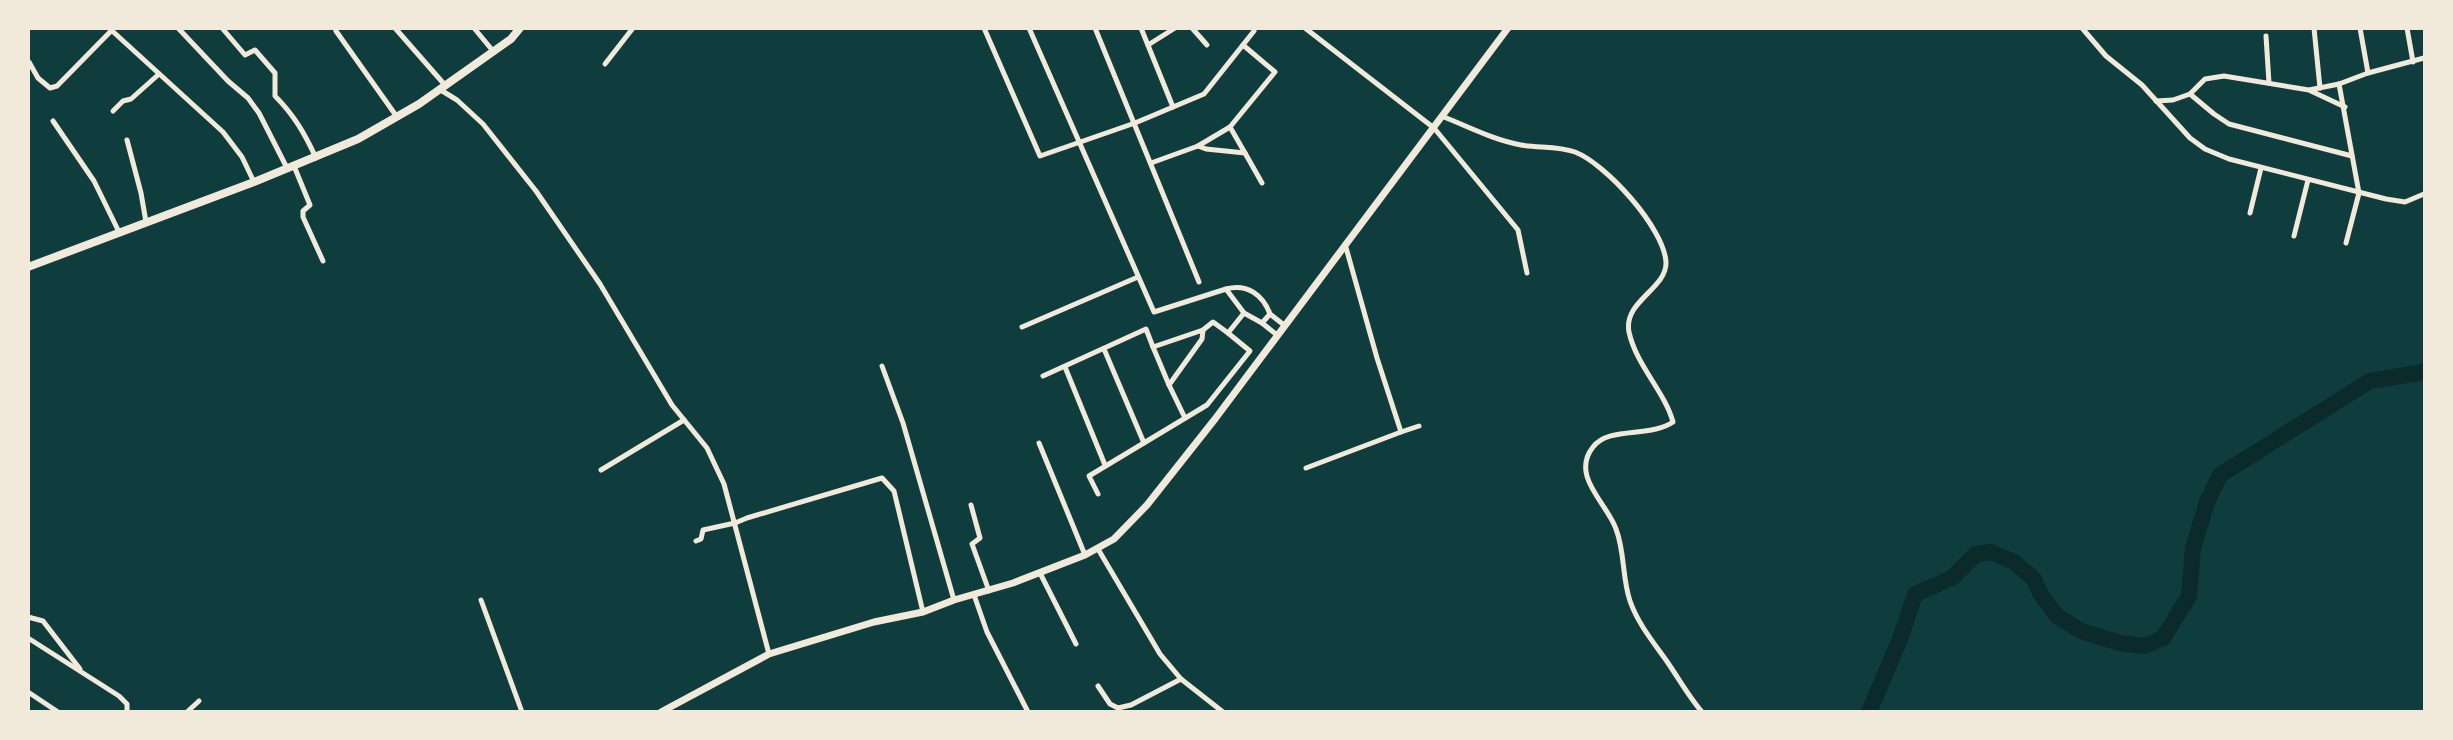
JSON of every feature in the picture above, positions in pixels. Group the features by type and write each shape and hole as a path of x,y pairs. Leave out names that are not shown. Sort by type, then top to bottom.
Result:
{"main road":[{"path":"28,267 316,158 374,131 493,51 520,28"}],"street":[{"path":"178,28 260,113 310,205 303,211 303,218 323,261"},
{"path":"222,28 245,55 255,50 275,73 275,96 302,128 316,158"},
{"path":"395,28 441,86 483,124 536,191 572,241 672,405 707,448 724,484 769,654"},
{"path":"474,28 493,51"},
{"path":"606,63 633,28"},
{"path":"984,28 1040,156 1135,123 1204,94 1254,31"},
{"path":"1029,28 1154,312 1234,287 1248,289 1267,304 1270,314 1284,325"},
{"path":"1095,28 1199,282"},
{"path":"1141,28 1173,107"},
{"path":"1148,45 1175,28"},
{"path":"1192,28 1207,45"},
{"path":"1305,28 1434,128 1518,230 1527,273"},
{"path":"661,711 769,654 874,622 923,612 1040,573 1098,549 1126,528 1147,505 1215,418 1345,244 1444,117 1508,28"},
{"path":"2082,28 2106,57 2142,85 2190,138 2205,149 2260,168 2397,201 2412,200 2424,194"},
{"path":"2314,28 2320,88"},
{"path":"2360,28 2368,73"},
{"path":"2407,28 2413,62"},
{"path":"29,62 45,86 50,88 57,86 110,30 223,132 242,157 254,182"},
{"path":"336,31 397,117"},
{"path":"2266,36 2269,83"},
{"path":"1150,163 1198,146 1230,128 1275,72 1243,45"},
{"path":"2309,90 2339,84 2368,73 2424,58"},
{"path":"113,111 123,101 131,99 159,74"},
{"path":"2156,101 2173,100 2190,94 2205,79 2224,76 2309,90 2344,106"},
{"path":"2339,84 2359,193 2346,243"},
{"path":"2190,94 2229,124 2352,156"},
{"path":"1444,117 1499,140 1563,149 1582,156 1604,172 1625,193 1651,222 1658,234 1665,257 1665,269 1631,314 1629,330 1638,356 1669,409 1673,422 1658,429 1602,439 1591,449 1585,470 1590,485 1616,527 1621,545 1625,583 1639,621 1702,711"},
{"path":"53,121 94,181 119,232"},
{"path":"1230,128 1262,183"},
{"path":"127,140 146,222"},
{"path":"1198,146 1245,153"},
{"path":"2250,213 2260,168"},
{"path":"2294,236 2308,180"},
{"path":"1345,244 1377,358 1401,432"},
{"path":"1022,327 1138,277"},
{"path":"1226,289 1244,313 1277,335"},
{"path":"1228,333 1244,313"},
{"path":"1262,323 1270,314"},
{"path":"1098,494 1089,476 1207,405 1250,351 1213,322 1203,330 1153,347"},
{"path":"1042,376 1146,328 1168,385 1185,418"},
{"path":"1168,385 1202,339 1203,330"},
{"path":"1104,349 1144,443"},
{"path":"882,366 903,423 954,600"},
{"path":"1065,367 1105,465"},
{"path":"601,470 684,420"},
{"path":"1306,468 1419,426"},
{"path":"1039,443 1085,555"},
{"path":"696,541 701,539 703,530 735,524 747,518 882,478 894,491 923,612"},
{"path":"971,505 980,538 972,544 988,591"},
{"path":"1098,549 1160,654 1181,679 1222,711"},
{"path":"1040,573 1076,644"},
{"path":"974,595 987,633 1028,711"},
{"path":"481,600 522,711"},
{"path":"28,617 43,621 82,672"},
{"path":"28,638 127,704 127,711"},
{"path":"1098,686 1110,704 1118,708 1131,705 1181,679"},
{"path":"28,692 58,711"},
{"path":"188,711 199,701"}],"waterway":[{"path":"1869,712 1900,639 1915,594 1952,578 1976,554 1991,552 2014,562 2034,579 2041,595 2057,616 2081,631 2120,643 2144,646 2163,638 2189,596 2193,548 2207,502 2220,475 2370,381 2424,372"}]}
